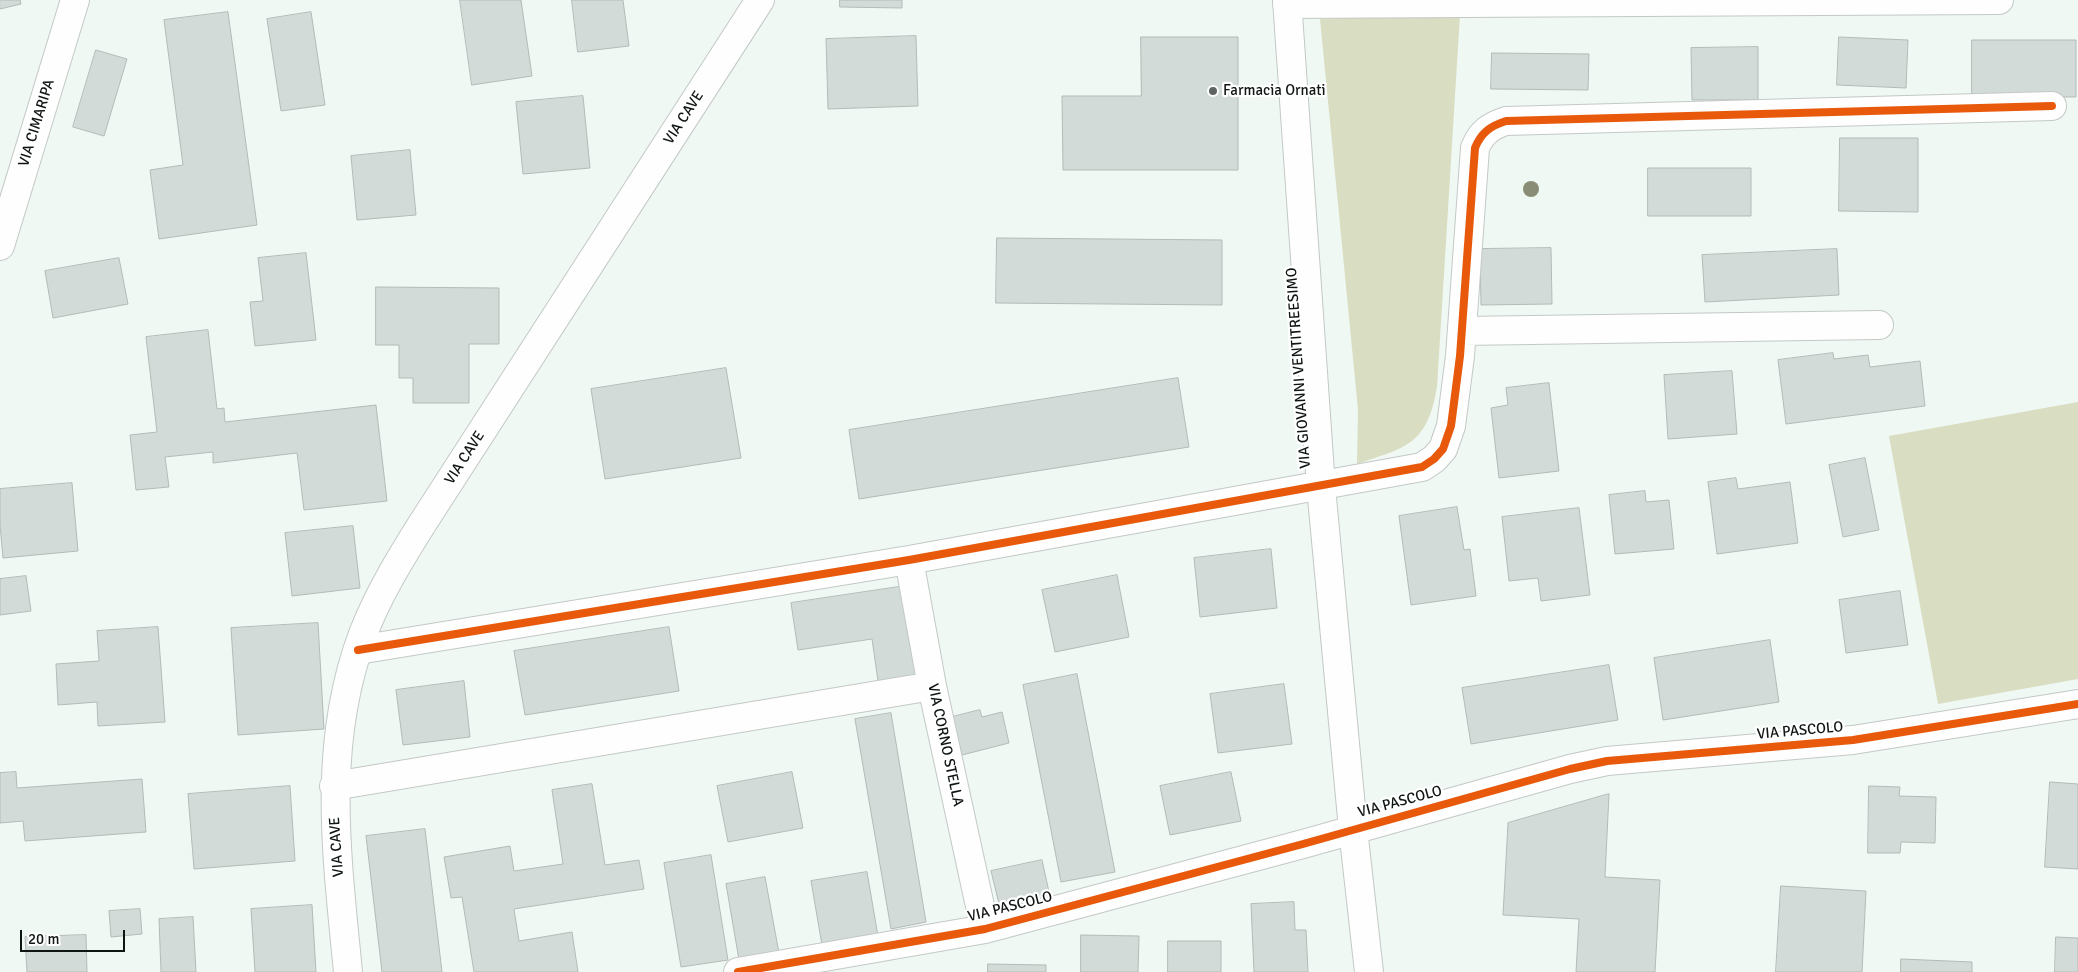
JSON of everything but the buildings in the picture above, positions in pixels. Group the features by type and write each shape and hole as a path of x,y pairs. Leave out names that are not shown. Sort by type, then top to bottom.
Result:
{"street":[{"name":"VIA CIMARIPA","path":"0,246 75,0"},
{"name":"VIA CAVE","path":"348,972 335,833 334,786 336,755 358,650 374,608 396,566 422,524 760,0"},
{"path":"1287,2 1998,0"},
{"name":"VIA GIOVANNI VENTITREESIMO","path":"1287,2 1321,487 1353,829 1369,972"},
{"path":"358,650 909,560 1415,470 1428,464 1443,449 1451,426 1462,331 1474,148 1479,138 1495,124 1515,119 2052,106"},
{"path":"1462,331 1879,325"},
{"name":"VIA CORNO STELLA","path":"909,560 932,686 985,929"},
{"path":"334,786 932,686"},
{"name":"VIA PASCOLO","path":"738,972 985,929 1294,847 1561,771 1607,761 1853,740 2078,704"}],"green space":[{"path":"1460,15 1437,387 1433,406 1427,421 1412,441 1389,453 1357,464 1358,410 1320,19"},
{"path":"2078,402 2078,679 1938,704 1889,436"}],"cycle path":[{"path":"358,650 909,560 1422,467 1434,459 1443,449 1451,426 1460,356 1475,148 1480,138 1487,131 1495,125 1506,121 2052,106"},
{"path":"738,972 985,929 1303,844 1570,769 1607,761 1853,740 2078,704"}],"place":[{"name":"Farmacia Ornati","path":"1213,91"}]}
